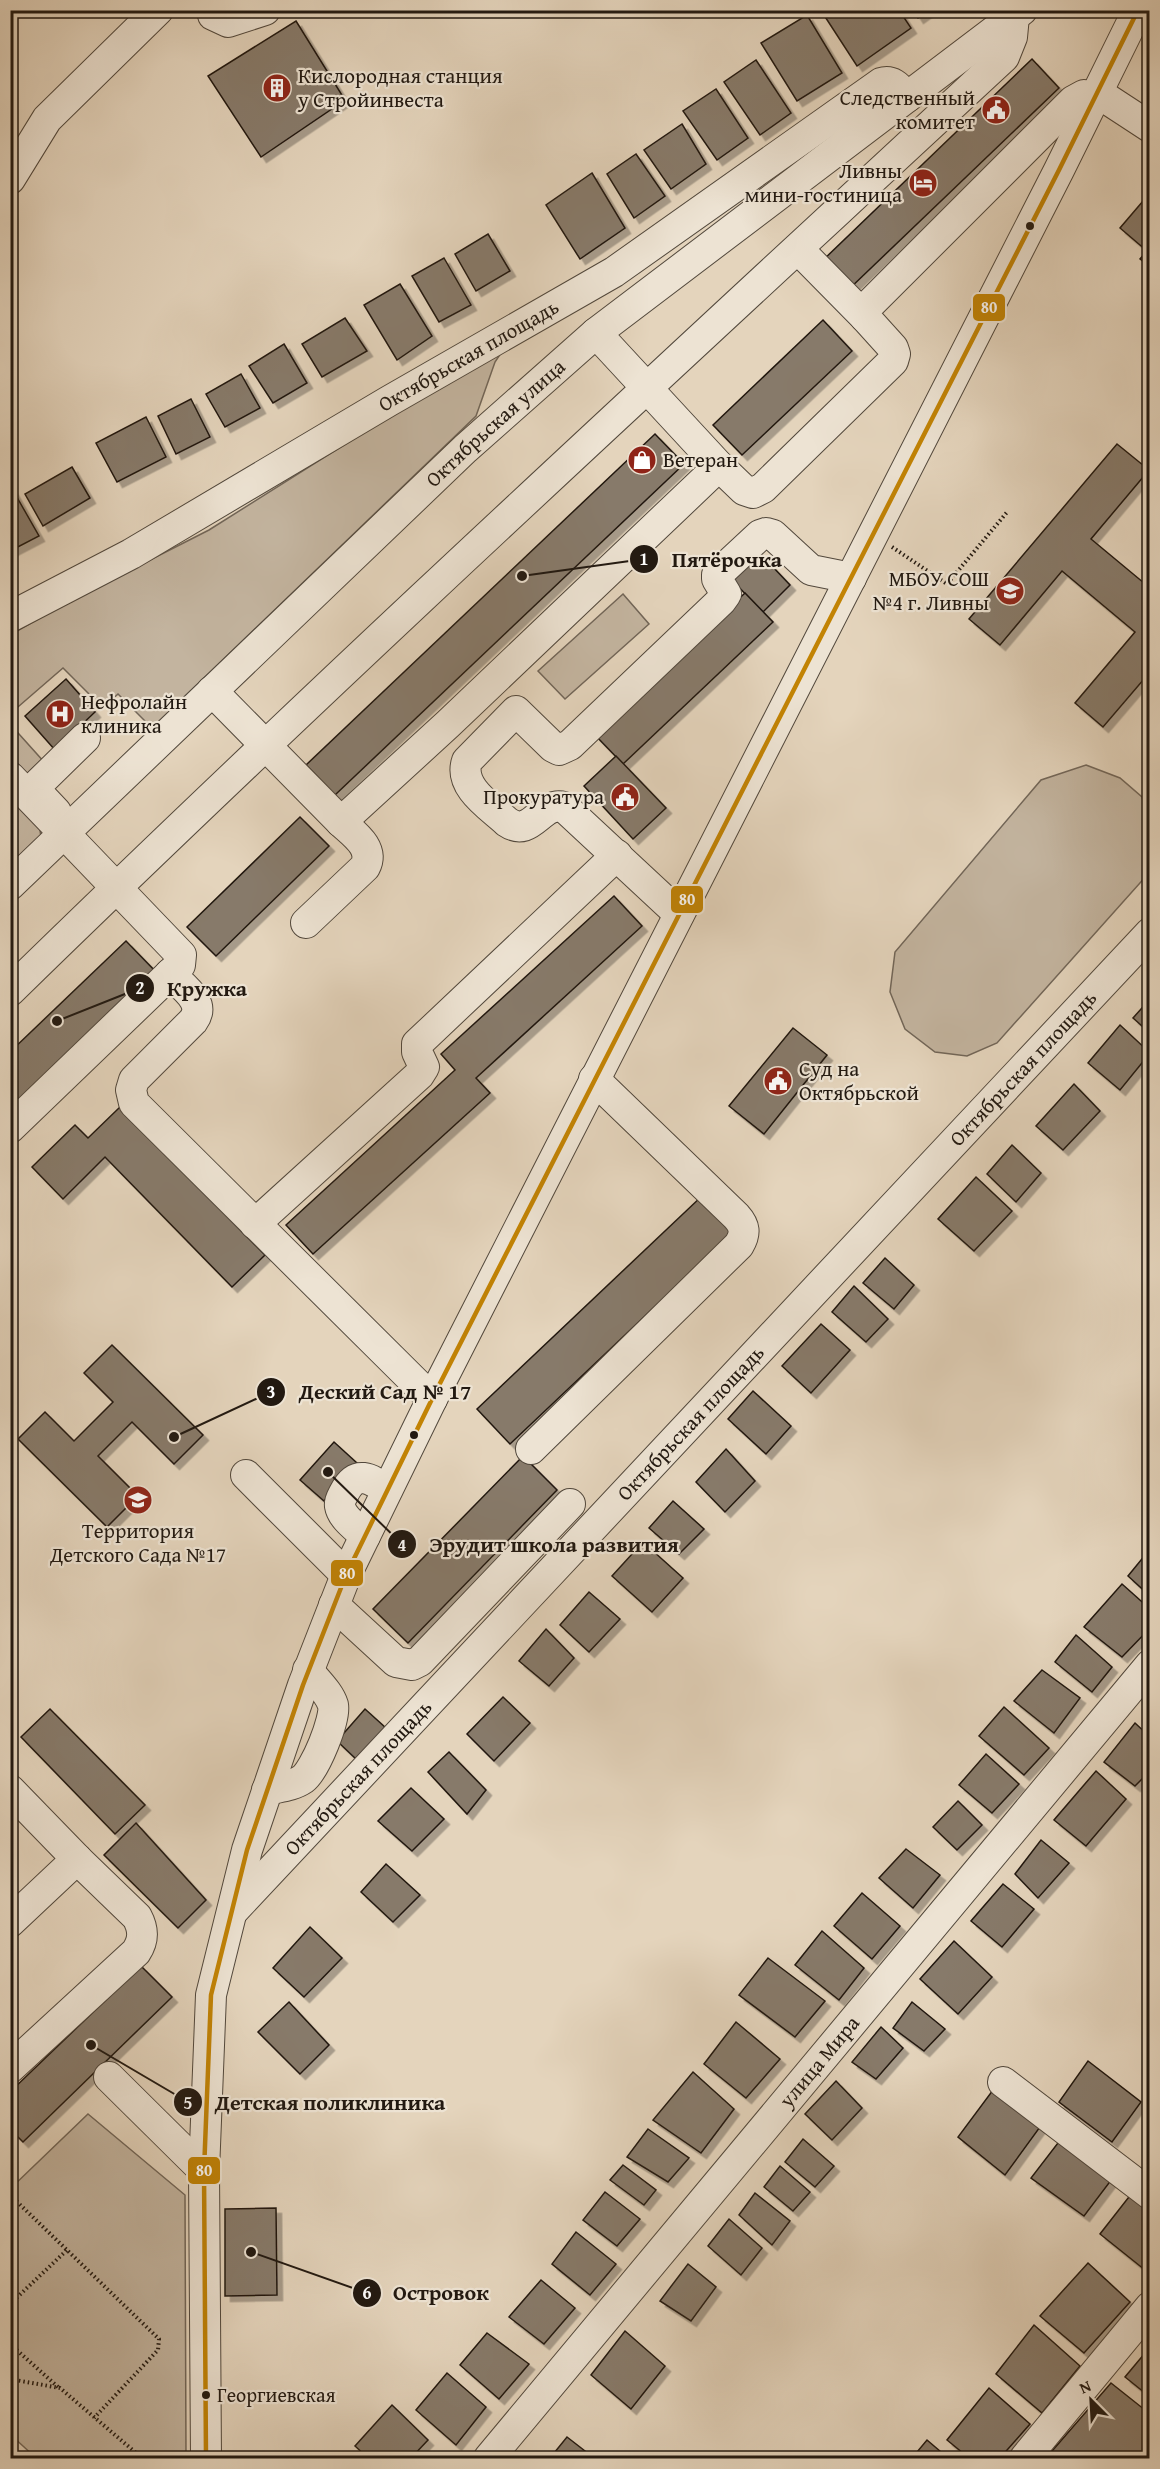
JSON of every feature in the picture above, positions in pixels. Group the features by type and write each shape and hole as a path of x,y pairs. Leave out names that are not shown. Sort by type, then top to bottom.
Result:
{"street":[{"path":"10,179 47,119 158,10"},
{"path":"212,10 213,15 228,22 266,10"},
{"path":"206,2458 204,2171 211,1995 247,1851 308,1670 346,1575 432,1399 1097,96 1138,10"},
{"path":"10,991 266,746 1004,57 1018,14"},
{"name":"Октябрьская улица","path":"10,885 465,449 596,333 1018,14"},
{"name":"Октябрьская площадь","path":"10,617 131,554 389,401 614,272 880,83 889,81 907,97"},
{"path":"865,317 867,307 1073,101 1084,95 1097,96 1149,128"},
{"path":"596,333 719,466 744,490 753,493 758,491 888,366 895,354 893,348 865,317 798,249"},
{"path":"341,822 719,466"},
{"path":"489,685 553,747 559,750 570,745 722,601 726,594 717,575 764,533 773,535 811,570 850,578"},
{"path":"212,691 369,853 365,867 306,923"},
{"path":"516,711 467,761 465,776 472,789 513,826 526,826 549,808 564,807 679,914"},
{"path":"10,1128 180,965 181,955 117,887 39,794 37,786 85,738"},
{"path":"10,777 68,830"},
{"path":"255,1224 422,1071 424,1065 417,1052 417,1044 617,855"},
{"name":"Октябрьская площадь","path":"231,1913 1149,936"},
{"path":"170,974 194,998 198,1013 193,1021 137,1076 131,1086 132,1099 142,1113 432,1399"},
{"path":"531,1449 739,1245 744,1236 742,1223 736,1216 594,1079"},
{"path":"246,1475 346,1575"},
{"path":"334,1605 396,1662 412,1665 420,1661 570,1504"},
{"name":"улица Мира","path":"489,2458 1149,1665"},
{"path":"267,1790 295,1784 307,1776 332,1722 331,1701 308,1670"},
{"path":"10,1790 137,1917 142,1927 141,1944 136,1952 10,2068"},
{"path":"13,1915 77,1859"},
{"path":"109,2077 204,2171"},
{"path":"1003,2082 1149,2194"},
{"path":"1025,2458 1149,2307"}],"path":[{"path":"873,534 947,584 1008,511"},
{"path":"10,2195 159,2339 159,2350 94,2418"},
{"path":"10,2304 67,2250"},
{"path":"10,2344 142,2458"},
{"path":"10,2379 60,2388"}],"shaded area":[{"path":"496,349 503,350 495,362 476,416 152,728 118,694 103,708 63,668 11,713 10,635 71,600 209,530"},
{"path":"623,594 649,624 565,699 538,671"},
{"path":"10,724 45,763 25,780 11,765"},
{"path":"1086,765 1120,778 1142,797 1149,820 1148,874 997,1043 967,1056 935,1052 905,1029 890,992 895,952 1041,780"},
{"path":"11,795 39,824 41,837 11,866"},
{"path":"88,2114 185,2195 186,2458 36,2458 11,2435 11,2188"}],"building":[{"path":"824,10 899,10 911,28 857,66 822,12"},
{"path":"913,10 929,10 918,18"},
{"path":"807,15 842,73 797,101 761,43"},
{"name":"Кислородная станция у Стройинвеста","path":"296,21 345,100 261,157 208,76"},
{"path":"1032,59 1059,88 846,292 819,264"},
{"path":"756,60 791,113 760,135 724,82"},
{"path":"716,89 748,138 717,160 683,111"},
{"path":"682,124 706,164 671,189 644,150"},
{"path":"636,154 665,196 634,218 607,174"},
{"path":"592,173 625,228 580,259 546,205"},
{"path":"1149,194 1150,267 1140,259 1147,251 1120,228"},
{"path":"488,234 510,271 476,291 455,254"},
{"path":"444,258 471,305 439,322 412,276"},
{"path":"400,284 432,336 397,360 364,305"},
{"path":"345,318 367,351 322,377 302,344"},
{"path":"823,320 852,351 742,455 713,425"},
{"path":"284,344 307,383 273,403 249,366"},
{"path":"241,374 260,408 225,427 206,394"},
{"path":"191,399 210,437 176,454 158,416"},
{"path":"146,417 166,457 117,482 96,443"},
{"path":"655,434 684,464 335,795 306,765"},
{"path":"1117,444 1149,470 1091,539 1150,588 1150,672 1103,727 1075,703 1135,632 1062,571 1000,645 969,619"},
{"path":"72,467 90,498 43,526 25,494"},
{"path":"10,485 39,536 12,550 10,547"},
{"path":"754,547 790,585 763,612 726,574"},
{"path":"745,593 773,622 623,764 595,735"},
{"name":"Нефролайн клиника","path":"66,679 95,712 55,750 25,716"},
{"name":"Прокуратура","path":"616,756 666,808 633,839 584,786"},
{"path":"300,817 329,846 216,956 187,927"},
{"path":"614,896 642,926 476,1078 490,1093 313,1254 286,1225 455,1070 441,1054"},
{"path":"126,941 158,974 10,1116 10,1052"},
{"path":"1150,999 1150,1033 1133,1018"},
{"path":"1120,1025 1150,1053 1120,1090 1088,1063"},
{"name":"Суд на Октябрьской","path":"793,1028 827,1055 764,1134 729,1106"},
{"path":"1074,1084 1100,1111 1063,1150 1036,1126"},
{"path":"120,1107 265,1255 232,1287 105,1157 63,1199 32,1167 75,1125 88,1138"},
{"path":"1012,1145 1041,1173 1016,1202 987,1174"},
{"path":"976,1177 1012,1211 974,1251 938,1219"},
{"path":"703,1195 736,1230 510,1444 477,1409"},
{"path":"885,1258 914,1285 894,1309 863,1283"},
{"path":"854,1286 888,1319 866,1342 832,1312"},
{"path":"821,1324 850,1350 811,1393 782,1366"},
{"path":"112,1345 203,1435 174,1464 132,1422 98,1456 138,1496 107,1527 18,1439 45,1412 74,1441 113,1402 84,1373"},
{"path":"753,1391 791,1426 766,1454 728,1419"},
{"path":"334,1442 357,1463 324,1501 300,1480"},
{"path":"726,1449 755,1481 725,1512 696,1482"},
{"path":"523,1456 557,1490 408,1643 373,1609"},
{"path":"673,1501 704,1529 679,1554 649,1528"},
{"path":"643,1542 683,1578 652,1612 612,1576"},
{"path":"1150,1549 1150,1596 1128,1576"},
{"path":"1122,1584 1150,1609 1150,1628 1122,1657 1084,1627"},
{"path":"589,1592 620,1619 589,1652 560,1625"},
{"path":"546,1629 574,1658 549,1686 519,1661"},
{"path":"1076,1635 1112,1667 1092,1692 1055,1662"},
{"path":"1042,1670 1080,1698 1054,1733 1014,1701"},
{"path":"503,1697 530,1723 494,1761 467,1734"},
{"path":"1150,1703 1150,1716 1143,1711"},
{"path":"1004,1707 1049,1748 1024,1775 979,1736"},
{"path":"50,1709 145,1805 115,1834 21,1737"},
{"path":"365,1709 386,1728 357,1760 337,1741"},
{"path":"1135,1723 1150,1737 1150,1771 1135,1786 1104,1762"},
{"path":"449,1752 486,1790 467,1814 428,1772"},
{"path":"986,1754 1019,1784 992,1813 959,1785"},
{"path":"1096,1771 1126,1799 1086,1846 1054,1820"},
{"path":"411,1788 444,1819 412,1851 378,1821"},
{"path":"958,1801 982,1825 957,1850 933,1827"},
{"path":"136,1823 206,1900 178,1928 104,1855"},
{"path":"1041,1840 1069,1863 1038,1898 1015,1874"},
{"path":"906,1849 940,1875 913,1908 879,1878"},
{"path":"386,1864 420,1895 393,1922 361,1892"},
{"path":"1003,1884 1034,1909 1002,1947 971,1921"},
{"path":"862,1893 900,1926 872,1959 834,1926"},
{"path":"310,1927 342,1958 304,1997 273,1968"},
{"path":"822,1931 864,1968 839,2000 795,1965"},
{"path":"954,1941 992,1977 958,2014 920,1979"},
{"path":"768,1958 825,2001 795,2037 739,1995"},
{"path":"141,1966 172,1997 23,2142 10,2129 10,2092"},
{"path":"289,2002 329,2045 300,2074 258,2032"},
{"path":"912,2002 945,2029 924,2051 893,2028"},
{"path":"736,2022 780,2059 746,2098 704,2064"},
{"path":"881,2027 903,2048 876,2079 852,2062"},
{"path":"1088,2061 1141,2102 1112,2142 1059,2102"},
{"path":"693,2072 734,2109 701,2153 653,2120"},
{"path":"836,2081 862,2108 832,2140 805,2114"},
{"path":"993,2090 1040,2127 1005,2175 958,2137"},
{"path":"648,2129 689,2158 668,2182 627,2157"},
{"path":"803,2139 834,2166 815,2187 785,2162"},
{"path":"1061,2139 1112,2179 1084,2216 1031,2178"},
{"path":"623,2165 656,2190 644,2205 610,2180"},
{"path":"780,2166 810,2192 793,2211 764,2187"},
{"path":"605,2192 640,2219 617,2246 583,2220"},
{"path":"755,2193 790,2221 772,2245 739,2215"},
{"path":"1132,2193 1150,2207 1150,2274 1100,2234"},
{"path":"276,2208 277,2295 225,2296 225,2209"},
{"path":"729,2219 762,2248 741,2275 708,2246"},
{"path":"576,2232 616,2264 590,2295 552,2264"},
{"path":"1088,2263 1130,2302 1084,2353 1040,2316"},
{"path":"688,2264 716,2287 691,2321 660,2301"},
{"path":"541,2280 575,2308 544,2344 509,2317"},
{"path":"1034,2325 1080,2366 1042,2413 996,2374"},
{"path":"625,2331 665,2366 631,2409 591,2375"},
{"path":"487,2333 529,2364 499,2399 460,2365"},
{"path":"1150,2347 1150,2397 1125,2377"},
{"path":"447,2373 486,2407 456,2445 416,2410"},
{"path":"1111,2383 1150,2414 1150,2458 1046,2458"},
{"path":"989,2388 1030,2424 1000,2458 969,2458 947,2440"},
{"path":"392,2405 428,2440 411,2458 368,2458 355,2446"},
{"path":"567,2437 594,2458 550,2458"},
{"path":"927,2440 948,2458 912,2458"}],"transit line":[{"name":"80","path":"206,2458 204,2171 211,1995 247,1850 303,1685 346,1575 432,1399 1059,170 1138,10"}],"place":[{"name":"Кислородная станция у Стройинвеста","path":"277,88"},
{"name":"Следственный комитет","path":"996,110"},
{"name":"Ливны мини-гостиница","path":"923,183"},
{"name":"Ветеран","path":"642,460"},
{"name":"Пятёрочка","path":"522,576"},
{"name":"МБОУ СОШ №4 г. Ливны","path":"1010,591"},
{"name":"Нефролайн клиника","path":"60,714"},
{"name":"Прокуратура","path":"625,797"},
{"name":"Кружка","path":"57,1021"},
{"name":"Суд на Октябрьской","path":"778,1081"},
{"name":"Деский Сад № 17","path":"174,1437"},
{"name":"Эрудит школа развития","path":"328,1472"},
{"name":"Территория Детского Сада №17","path":"138,1500"},
{"name":"Детская поликлиника","path":"91,2045"},
{"name":"Островок","path":"251,2252"},
{"name":"Георгиевская","path":"206,2395"}]}
